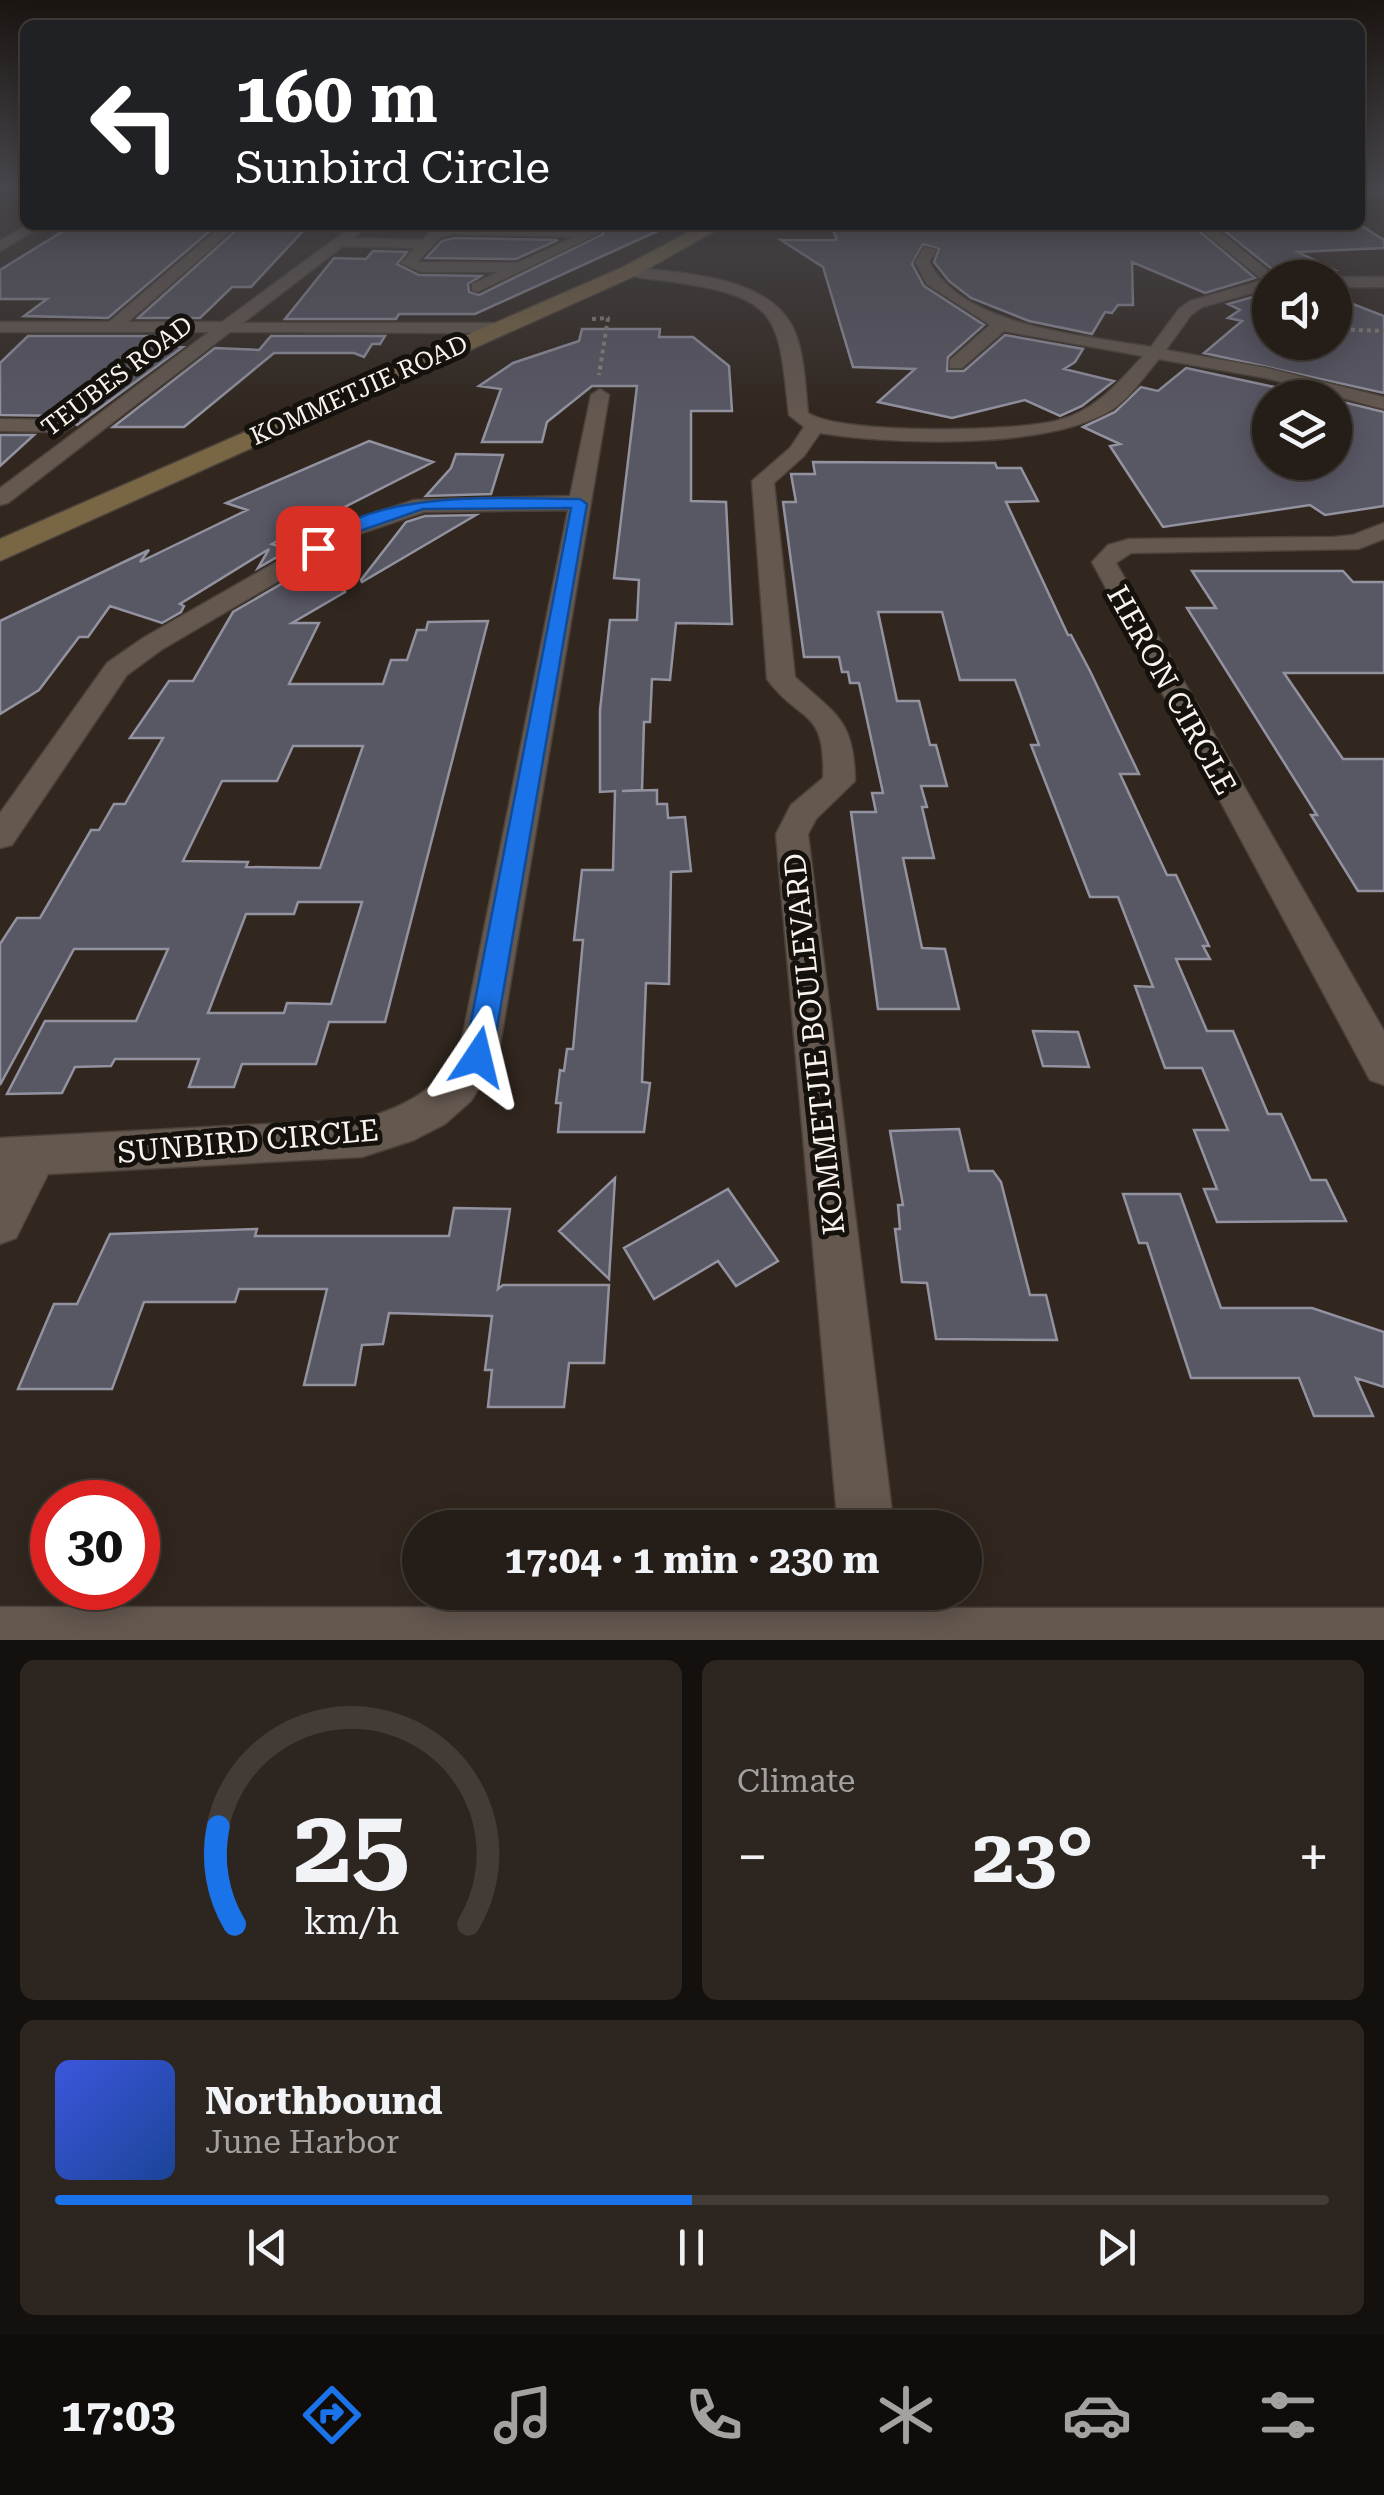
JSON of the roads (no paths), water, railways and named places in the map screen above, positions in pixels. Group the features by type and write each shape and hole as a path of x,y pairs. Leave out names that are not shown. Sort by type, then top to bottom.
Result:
{"main road":[{"name":"KOMMETJIE ROAD","path":"0,551 649,262"}],"street":[{"path":"114,327 190,262"},
{"name":"TEUBES ROAD","path":"0,498 314,262"},
{"path":"411,262 408,265 515,268"},
{"path":"477,286 530,262"},
{"path":"922,262 932,281 1000,325 1323,385 1384,402"},
{"path":"630,272 716,284 777,313 787,332 800,415 815,426 846,433 902,435 1032,432 1066,425 1110,404 1185,312 1196,304 1252,286"},
{"path":"1352,282 1384,282"},
{"path":"956,364 1000,325"},
{"path":"0,326 500,328"},
{"name":"SUNBIRD CIRCLE","path":"0,1222 17,1157 362,1138 404,1127 436,1112 466,1081 478,1057 600,396"},
{"path":"0,425 63,426"},
{"name":"KOMMETJIE BOULEVARD","path":"815,426 797,452 763,480 781,678 829,716 840,763 839,781 802,813 792,834 864,1510"},
{"path":"0,837 117,669 152,644 351,528 422,504 580,504"},
{"name":"HERON CIRCLE","path":"1384,530 1358,542 1334,544 1129,546 1116,550 1104,562 1384,1068"},
{"path":"0,1637 876,1615 1384,1638"}]}
